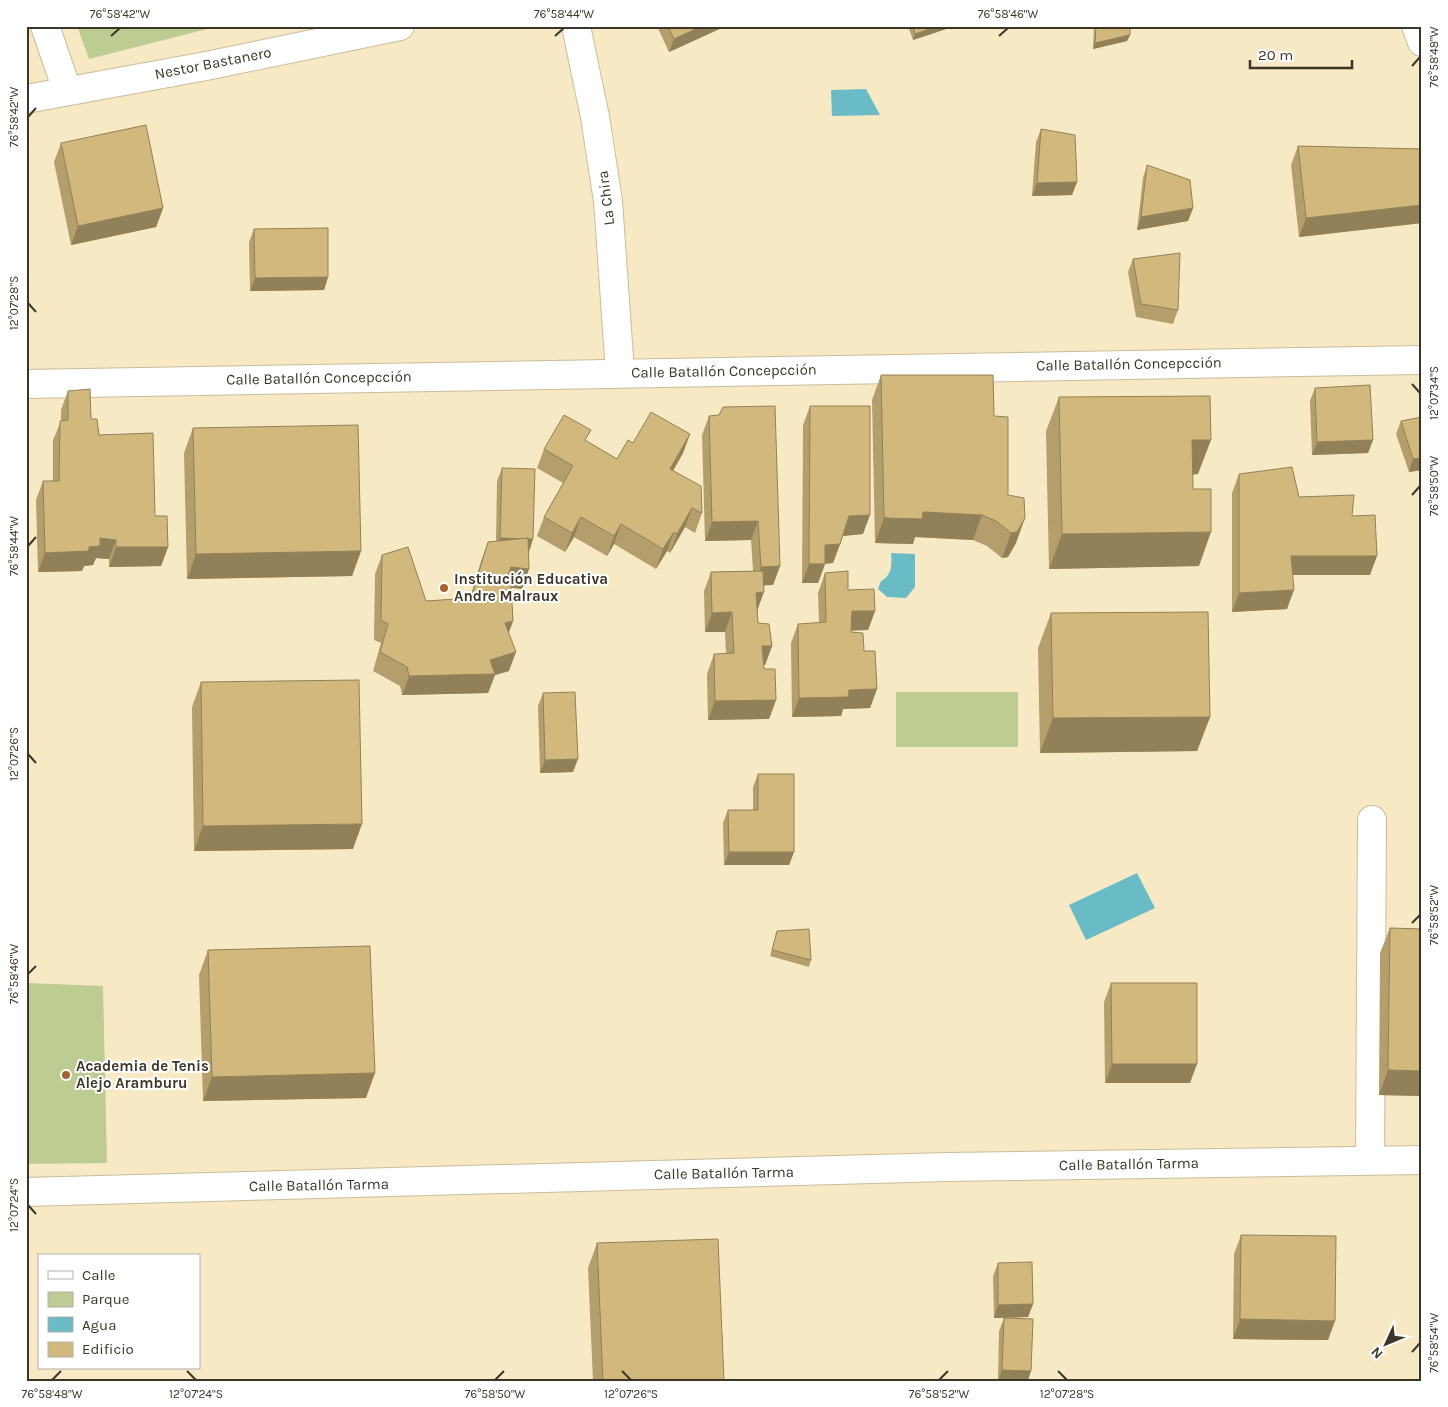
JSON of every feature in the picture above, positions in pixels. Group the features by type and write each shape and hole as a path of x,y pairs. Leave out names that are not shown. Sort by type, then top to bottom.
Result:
{"street":[{"path":"45,26 67,90"},
{"name":"Nestor Bastanero","path":"26,99 206,66 295,36 400,26"},
{"name":"La Chira","path":"576,26 595,117 608,201 620,372"},
{"path":"1416,26 1422,42"},
{"name":"Calle Batallón Concepcción","path":"26,384 620,372 1422,360"},
{"path":"1370,1160 1372,820"},
{"name":"Calle Batallón Tarma","path":"26,1192 946,1167 1422,1160"}],"green space":[{"path":"77,26 219,26 89,59"},
{"path":"896,692 1018,692 1018,747 896,747"},
{"name":"Academia de Tenis Alejo Aramburu","path":"26,983 103,986 107,1163 26,1164"}],"water":[{"path":"866,89 880,115 832,116 831,90"},
{"path":"891,553 915,554 915,587 906,598 887,597 878,589 881,581 889,573"},
{"path":"1137,873 1155,908 1086,940 1069,905"}],"building":[{"path":"668,26 702,26 674,39"},
{"path":"913,26 938,26 915,34"},
{"path":"1096,26 1130,26 1130,35 1095,43"},
{"path":"146,125 163,208 78,226 61,143"},
{"path":"1041,129 1075,135 1077,182 1037,183"},
{"path":"1298,146 1422,149 1422,205 1306,218"},
{"path":"1147,165 1190,180 1193,208 1141,217"},
{"path":"328,228 328,277 255,278 254,229"},
{"path":"1180,253 1178,310 1141,304 1133,259"},
{"path":"881,375 993,375 994,416 1008,417 1008,495 1024,498 1025,518 1017,532 1011,533 996,521 982,515 923,512 922,519 884,518"},
{"path":"1370,385 1373,440 1317,442 1315,388"},
{"path":"90,389 91,419 97,419 99,435 153,433 155,516 167,516 168,547 116,547 116,540 100,538 100,546 89,547 89,551 45,553 43,481 59,481 60,421 68,420 68,391"},
{"path":"1210,396 1211,440 1192,440 1193,489 1211,489 1211,532 1062,534 1059,397"},
{"path":"775,406 780,566 761,567 758,521 712,522 709,416 719,415 723,407"},
{"path":"810,406 870,406 870,515 849,516 840,544 825,545 825,564 809,564"},
{"path":"651,412 690,434 670,469 701,486 702,513 692,508 677,534 674,532 663,549 621,524 614,536 581,517 572,533 544,517 573,466 544,449 564,415 591,430 585,440 617,459 628,440 633,443"},
{"path":"1422,417 1422,458 1413,459 1401,421"},
{"path":"358,425 361,551 196,554 193,428"},
{"path":"1292,467 1299,497 1354,495 1352,516 1375,515 1377,556 1291,556 1294,590 1239,593 1239,474"},
{"path":"502,468 535,469 533,539 500,538"},
{"path":"528,538 529,569 511,567 505,583 511,585 513,621 505,623 516,652 490,660 495,674 409,676 407,667 380,652 388,624 381,620 382,555 408,547 426,601 471,598 488,542"},
{"path":"763,571 764,592 756,593 758,623 769,624 772,646 762,646 764,669 775,669 776,700 715,701 714,654 734,653 732,612 712,613 711,572"},
{"path":"848,571 848,590 874,589 875,611 852,611 851,632 863,633 864,651 875,651 877,689 849,690 848,697 799,698 798,624 826,622 825,573"},
{"path":"1208,612 1210,717 1053,718 1051,613"},
{"path":"359,680 362,824 203,826 201,682"},
{"path":"575,692 578,759 545,760 543,693"},
{"path":"758,774 794,774 794,852 729,852 728,810 758,810"},
{"path":"1390,928 1422,929 1422,1071 1388,1070"},
{"path":"809,929 811,960 772,950 777,931"},
{"path":"370,946 375,1073 212,1077 208,950"},
{"path":"1111,983 1197,983 1197,1064 1112,1064"},
{"path":"1241,1235 1336,1236 1335,1321 1240,1319"},
{"path":"718,1239 724,1381 603,1381 597,1243"},
{"path":"1032,1262 1033,1304 998,1305 998,1263"},
{"path":"1004,1318 1033,1319 1031,1371 1002,1370"}],"place":[{"name":"Institución Educativa Andre Malraux","path":"444,588"},
{"name":"Academia de Tenis Alejo Aramburu","path":"66,1075"}]}
